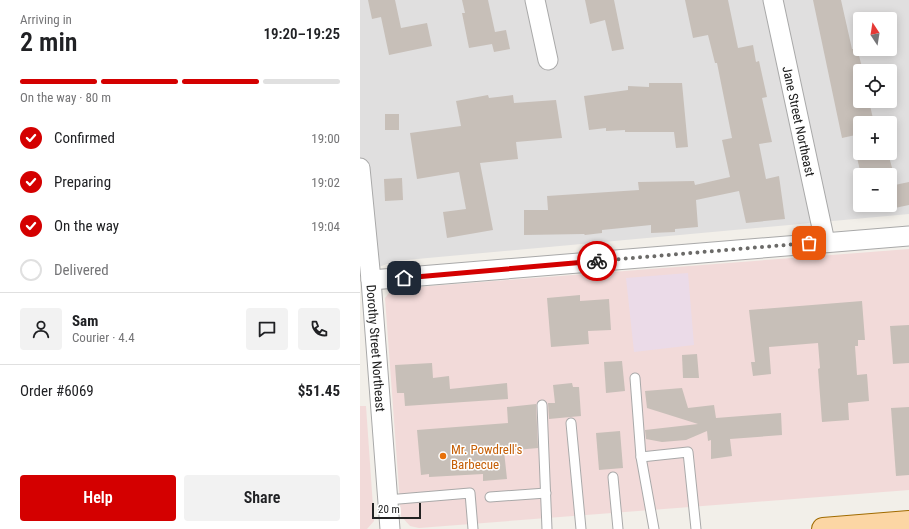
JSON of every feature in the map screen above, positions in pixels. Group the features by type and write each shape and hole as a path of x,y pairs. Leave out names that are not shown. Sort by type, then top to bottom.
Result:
{"main road":[{"path":"823,529 909,522"}],"street":[{"path":"535,0 548,60"},
{"name":"Jane Street Northeast","path":"773,0 825,242"},
{"name":"Dorothy Street Northeast","path":"360,168 371,280 390,529"},
{"path":"371,280 909,236"}],"lane":[{"path":"635,378 641,457 654,529"},
{"path":"542,405 547,529"},
{"path":"571,423 581,529"},
{"path":"641,457 688,452 696,529"},
{"path":"613,477 618,529"},
{"path":"387,500 470,493 473,529"},
{"path":"490,497 546,494"}],"shaded area":[{"path":"360,0 909,0 909,214 395,261 360,274"},
{"path":"909,249 909,490 419,528 410,526 401,516 385,298 392,289"},
{"path":"688,273 694,345 634,352 626,278"},
{"path":"360,406 366,406 374,521 367,529 360,529"}],"building":[{"path":"368,0 395,0 401,28 427,23 432,46 389,55 381,17 372,19"},
{"path":"462,0 488,0 495,32 506,30 510,49 494,52 492,44 469,48 462,13 465,13"},
{"path":"585,0 614,0 624,49 612,51 605,20 590,24"},
{"path":"685,0 728,0 738,48 753,45 756,62 759,61 767,97 762,98 772,142 759,144 766,179 779,176 785,219 746,223 739,191 696,200 698,227 675,229 675,232 651,233 651,225 602,230 602,233 585,235 524,235 524,210 548,210 547,196 639,190 638,182 694,181 695,185 730,177 722,140 732,138 717,63 715,63 708,35 693,38"},
{"path":"813,0 841,0 853,49 853,56 859,56 861,64 853,64 853,108 871,108 872,116 853,116 853,136 842,138"},
{"path":"649,83 682,83 688,147 676,148 674,132 625,132 625,130 606,131 606,128 589,130 584,96 628,90 628,86 649,87"},
{"path":"488,95 489,98 513,95 514,103 556,100 562,138 516,142 518,159 480,163 493,230 447,238 443,212 466,209 459,172 417,179 410,133 461,126 456,101"},
{"path":"385,114 399,114 399,130 385,130"},
{"path":"858,160 890,160 892,168 859,168"},
{"path":"402,178 403,200 385,201 384,179"},
{"path":"909,182 909,205 897,208 897,185"},
{"path":"580,295 580,301 609,299 611,330 588,331 589,344 551,347 547,298"},
{"path":"862,301 865,340 858,340 858,346 855,346 857,375 867,374 869,401 848,403 849,420 822,422 818,369 820,368 818,343 769,347 771,374 753,376 751,362 755,362 749,310"},
{"path":"909,325 909,363 893,364 890,326"},
{"path":"697,354 699,378 683,378 682,355"},
{"path":"622,361 625,391 606,393 604,362"},
{"path":"432,363 433,378 449,376 450,389 507,383 508,399 405,406 404,393 397,393 395,365"},
{"path":"572,383 573,387 579,387 581,416 549,419 548,403 555,403 553,385"},
{"path":"682,388 688,408 714,405 716,418 781,413 782,435 730,439 732,456 711,459 711,440 708,441 707,431 686,440 662,442 646,439 645,430 698,424 647,408 645,391"},
{"path":"536,404 538,448 504,451 507,479 483,481 483,474 429,477 429,474 421,475 417,430 508,423 507,407"},
{"path":"909,407 909,475 896,476 891,408"},
{"path":"620,431 623,468 599,470 596,433"}],"way so far":[{"path":"597,261 809,243"}],"place":[{"name":"Mr. Powdrell's Barbecue","path":"443,456"}],"route":[{"path":"404,278 597,261"}]}
